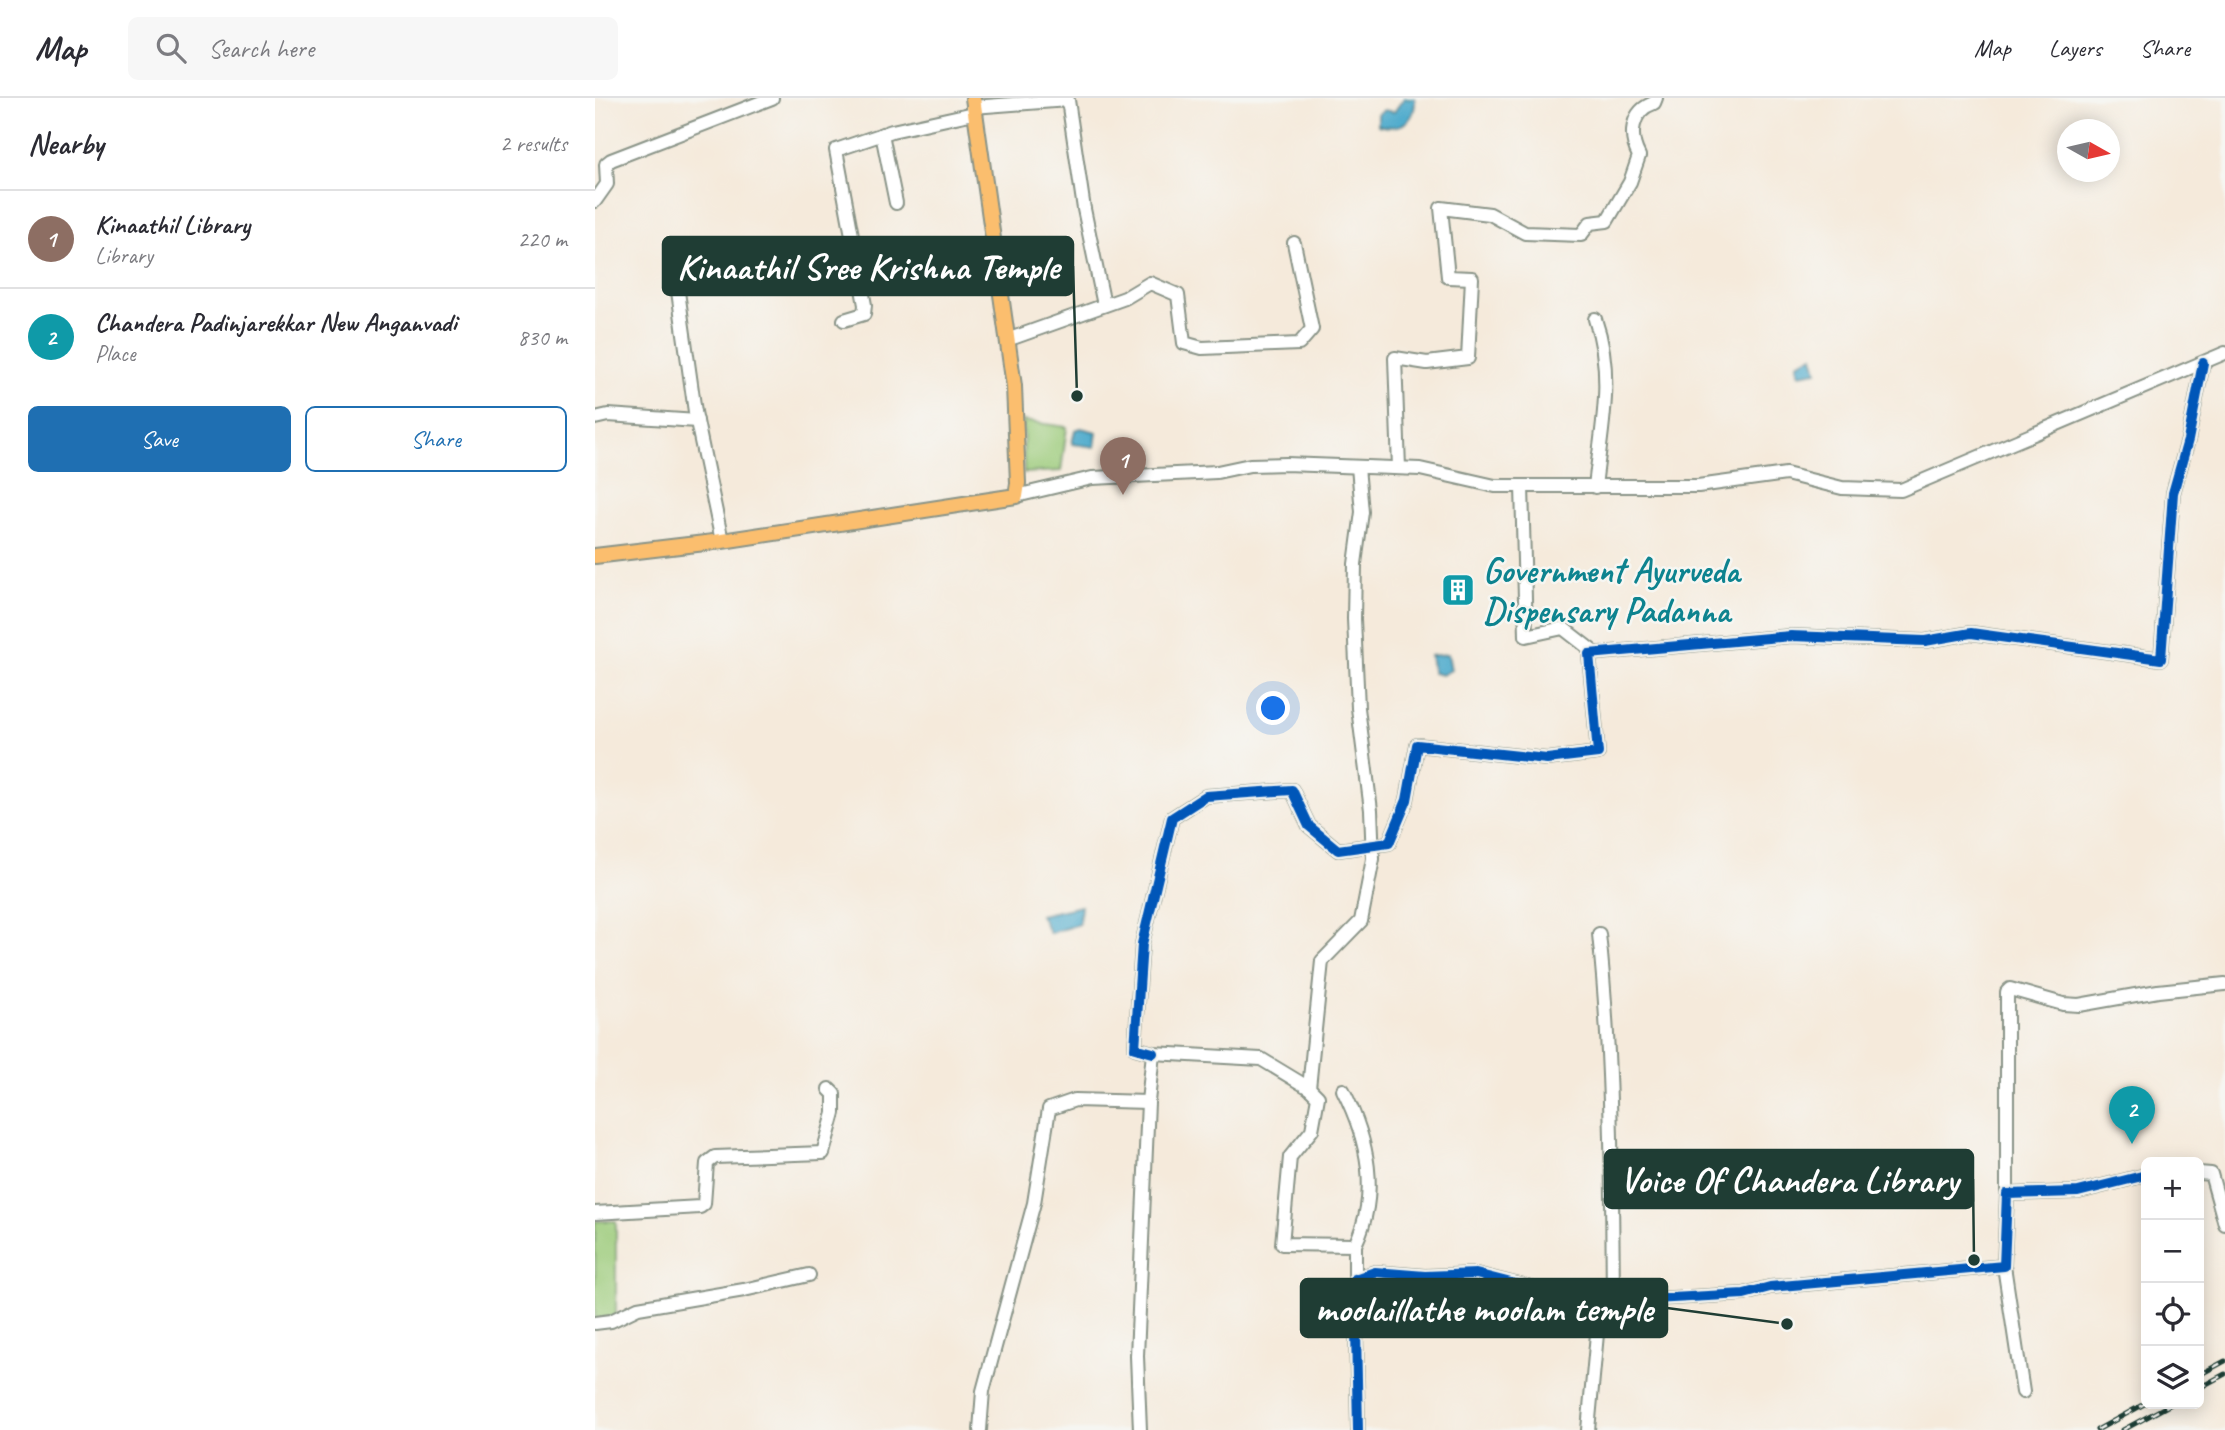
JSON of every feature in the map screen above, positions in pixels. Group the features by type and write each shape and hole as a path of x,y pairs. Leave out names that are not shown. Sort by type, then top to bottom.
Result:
{"main road":[{"path":"595,556 722,541 1016,496 1019,483 1014,397 973,106"}],"street":[{"path":"595,201 607,184 606,164 611,160 772,98"},
{"path":"1399,468 1395,358 1427,363 1468,358 1472,278 1448,277 1441,208 1490,214 1525,233 1581,235 1590,223 1607,221 1630,182 1639,156 1633,144 1635,118 1640,110 1654,103 1656,98"},
{"path":"844,320 864,314 865,305 835,150 973,106 1068,100 1084,209 1104,305"},
{"path":"882,134 896,203"},
{"path":"1007,340 1104,305 1150,283 1178,295 1184,343 1202,348 1299,344 1312,329 1294,243"},
{"path":"674,263 697,421 722,541"},
{"path":"1595,319 1605,352 1607,401 1595,487"},
{"path":"1016,496 1092,478 1217,472 1262,465 1420,469 1487,485 1522,486 1698,486 1786,474 1842,488 1901,490 2225,353"},
{"path":"1355,1245 1282,1244 1290,1157 1312,1130 1318,1097 1309,1088 1261,1059 1153,1054 1135,1048 1142,944 1172,818 1206,796 1292,790 1309,826 1338,850 1389,843 1407,800 1417,745 1547,759 1598,752 1589,654 1595,653 1661,645 1735,643 1791,636 1925,641 1971,633 2161,659 2173,493 2188,440 2203,363"},
{"path":"595,418 608,415 697,421"},
{"path":"1309,1088 1322,961 1361,921 1373,859 1359,721 1354,619 1355,565 1362,512 1358,467"},
{"path":"1522,486 1526,636 1563,628 1595,653"},
{"path":"1588,1430 1606,1302 1613,1153 1606,1001 1599,934"},
{"path":"2023,1392 2004,1266 2007,1194 2007,992 2010,989 2063,1004 2080,1005 2158,991 2225,984"},
{"path":"1140,1430 1137,1356 1148,1102 1153,1054"},
{"path":"595,1213 700,1207 703,1204 707,1163 715,1157 823,1153 834,1113 834,1094 829,1089"},
{"path":"1343,1090 1362,1128 1370,1181 1368,1214 1355,1245 1357,1430"},
{"path":"980,1430 982,1398 1034,1203 1049,1109 1075,1100 1148,1102"},
{"path":"2204,1173 2211,1174 2225,1224"},
{"path":"2007,1194 2078,1192 2141,1176"},
{"path":"1355,1279 1375,1272 1425,1276 1476,1274 1562,1296 1606,1302 1744,1294 1795,1285 2004,1266"},
{"path":"595,1323 611,1321 638,1308 744,1290 809,1275"}],"green space":[{"path":"1023,421 1067,427 1061,471 1024,473"},
{"path":"595,1221 616,1221 616,1317 595,1320"}],"water":[{"path":"1404,98 1415,98 1410,119 1393,127 1378,125 1378,114 1384,110 1394,112"},
{"path":"1813,356 1817,371 1799,374 1797,363"},
{"path":"1081,428 1097,432 1095,447 1072,444 1075,430"},
{"path":"1448,654 1451,670 1442,675 1433,673 1430,656"},
{"path":"1081,906 1079,924 1050,933 1040,915"}],"railway":[{"path":"2204,1372 2225,1361"},
{"path":"2204,1385 2225,1374"},
{"path":"2097,1430 2141,1406"},
{"path":"2123,1430 2162,1409"}],"cycle path":[{"path":"1153,1053 1135,1048 1142,944 1172,818 1206,796 1292,790 1309,826 1338,850 1389,843 1407,800 1417,745 1547,759 1598,753 1589,654 1791,636 1925,641 1971,633 2161,659 2173,493 2188,440 2203,363"},
{"path":"1358,1430 1355,1279 1375,1272 1425,1276 1476,1274 1562,1296 1600,1302 1744,1294 1770,1287 2004,1266 2007,1194 2078,1192 2141,1176"}],"place":[{"name":"Kinaathil Sree Krishna Temple","path":"1077,396"},
{"name":"Kinaathil Library","path":"1123,495"},
{"name":"Government Ayurveda Dispensary Padanna","path":"1458,590"},
{"name":"Chandera Padinjarekkar New Anganvadi","path":"2132,1144"},
{"name":"Voice Of Chandera Library","path":"1974,1260"},
{"name":"moolaillathe moolam temple","path":"1787,1324"}]}
